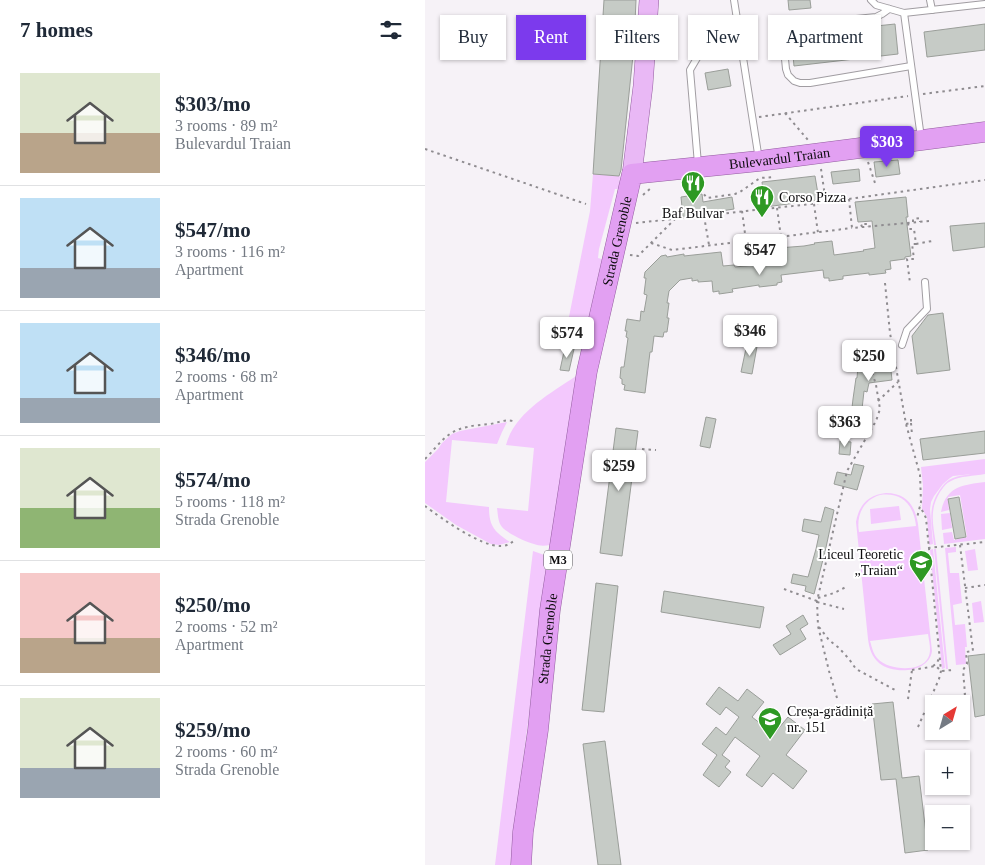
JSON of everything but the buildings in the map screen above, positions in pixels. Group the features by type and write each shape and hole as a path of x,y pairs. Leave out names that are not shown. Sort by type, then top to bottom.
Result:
{"highway":[{"name":"Bulevardul Traian","path":"632,174 759,161 985,132"},
{"name":"Strada Grenoble","path":"521,865 523,832 538,730 550,610 587,371 632,174"}],"main road":[{"name":"Strada Grenoble","path":"632,174 643,86 649,0"}],"lane":[{"path":"734,0 736,15"},
{"path":"871,0 876,5 904,14 985,4"},
{"path":"931,0 932,10"},
{"path":"889,9 875,17 797,25 790,28 785,32 783,39 785,69 794,81 810,83 911,66"},
{"path":"904,14 921,140"},
{"path":"695,60 690,70 698,168"},
{"path":"743,60 759,161"},
{"path":"902,345 907,330 927,309 925,282"}],"path":[{"path":"752,118 784,112 985,86"},
{"path":"784,112 808,140"},
{"path":"425,148 586,204"},
{"path":"868,162 876,186"},
{"path":"821,169 826,203"},
{"path":"685,183 703,193 707,198 735,194 760,178 774,177"},
{"path":"638,216 636,224 826,203 985,180"},
{"path":"641,202 646,191 653,187"},
{"path":"849,200 852,228"},
{"path":"814,204 818,233"},
{"path":"777,208 781,238"},
{"path":"742,212 746,241"},
{"path":"704,216 709,246"},
{"path":"629,254 638,256 675,219"},
{"path":"651,243 672,250 852,228 929,221"},
{"path":"908,223 909,229 914,229 916,244"},
{"path":"910,283 907,260 914,259 912,244 932,241"},
{"path":"885,283 890,333 898,382 906,424 920,475 921,493 917,518"},
{"path":"837,698 819,626 817,600 847,472 876,421 880,409 871,368 864,358"},
{"path":"878,401 898,382"},
{"path":"425,459 439,443 456,429 488,425 501,421 513,421"},
{"path":"906,424 911,421 912,436"},
{"path":"642,449 657,450"},
{"path":"425,506 457,529 490,545 508,545 515,540"},
{"path":"917,727 941,671 926,518 920,506"},
{"path":"928,548 985,542"},
{"path":"960,545 973,651 966,652 967,664 963,670 965,694 962,695"},
{"path":"965,588 985,585"},
{"path":"817,600 848,586"},
{"path":"784,590 844,609"},
{"path":"819,626 829,640 839,648 857,669 895,690"},
{"path":"931,667 937,663 939,655"},
{"path":"908,699 912,669 936,666 941,671 953,670"}],"shaded area":[{"path":"593,174 620,176 619,189 615,189 599,249 598,258 602,259 582,347 573,345 575,334 566,332 590,211"},
{"path":"576,376 551,543 544,546 538,545 508,532 499,521 497,508 528,511 534,448 506,445 511,433 525,413"},
{"path":"507,422 497,444 452,440 446,502 489,507 490,520 494,528 510,542 499,545 491,544 456,525 425,503 425,462 452,434"},
{"path":"985,459 985,474 955,479 948,483 940,492 933,511 936,545 934,545 931,517 935,498 949,480 958,476 973,474 953,476 943,484 934,496 930,509 933,544 929,545 927,517 922,509 923,486 921,467"},
{"path":"985,482 985,539 944,544 943,533 952,532 954,540 967,537 960,495 948,497 949,510 941,512 943,503 951,492 957,488"},
{"path":"880,494 899,495 904,498 912,506 917,517 932,651 925,664 910,670 893,669 879,663 873,655 868,642 856,522 862,505 870,498","holes":["880,495 895,496 906,502 913,512 916,526 859,532 858,526 862,509 874,497","928,634 930,649 928,658 924,663 911,668 889,666 883,663 875,655 870,641"]},
{"path":"899,506 901,520 871,524 870,509"},
{"path":"950,513 952,528 942,530 941,514"},
{"path":"956,547 956,552 948,553 950,573 959,573 962,603 953,605 955,625 965,624 967,647 965,647 966,664 956,665 945,548"},
{"path":"933,549 945,668 942,669 930,550"},
{"path":"934,549 936,549 948,669 946,669"},
{"path":"975,549 978,570 968,571 965,551"},
{"path":"533,551 550,557 520,782 513,865 495,865"},
{"path":"981,601 984,622 974,623 972,603"}],"place":[{"name":"Baf Bulvar","path":"693,204"},
{"name":"Corso Pizza","path":"762,218"},
{"name":"Liceul Teoretic „Traian“","path":"921,583"},
{"name":"Creșa-grădiniță nr. 151","path":"770,740"}]}
